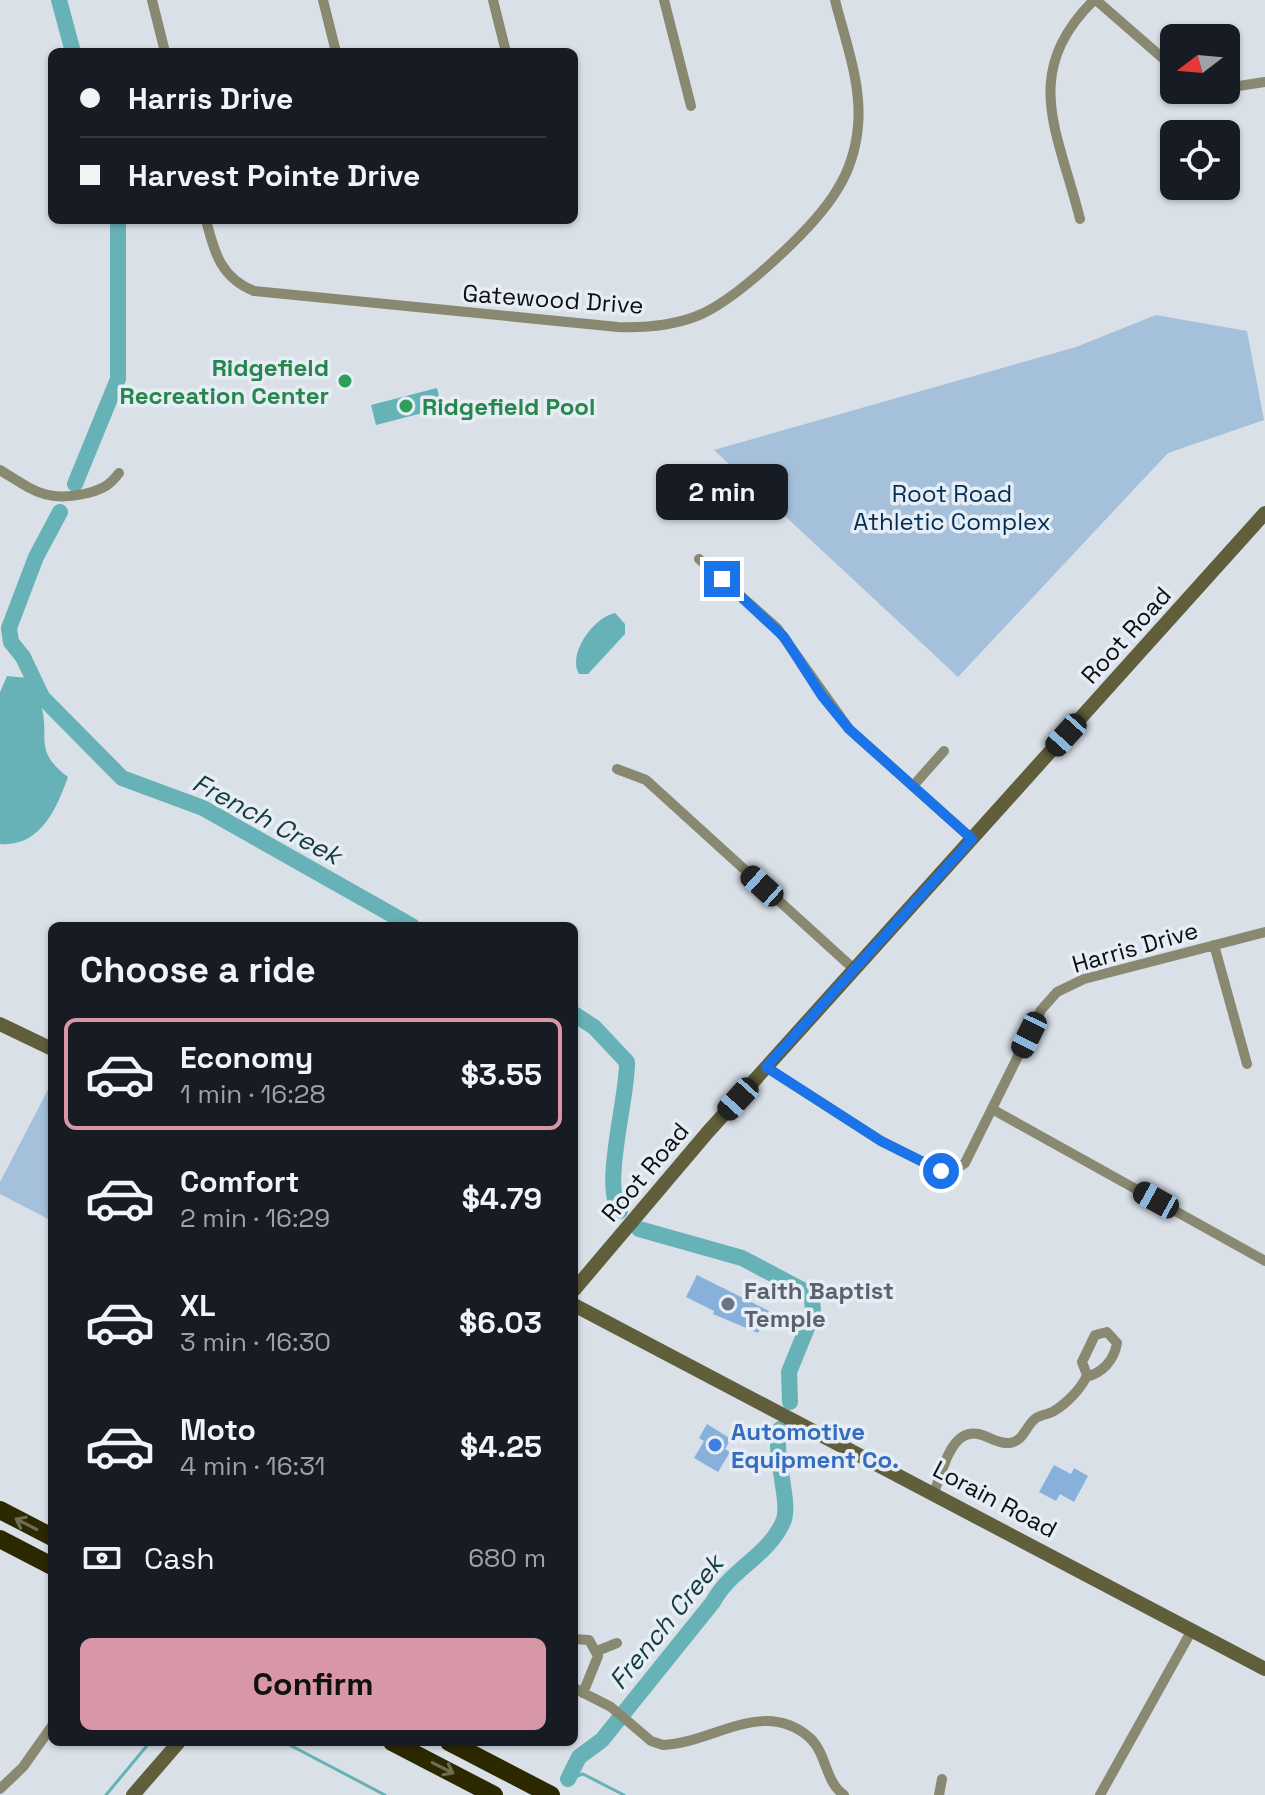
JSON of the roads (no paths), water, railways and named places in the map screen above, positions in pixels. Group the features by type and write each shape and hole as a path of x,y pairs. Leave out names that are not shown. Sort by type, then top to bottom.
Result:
{"highway":[{"path":"0,1510 48,1535"},
{"path":"0,1539 48,1564"},
{"path":"400,1746 494,1795"},
{"path":"457,1746 551,1795"}],"street":[{"path":"152,0 164,48"},
{"path":"323,0 335,48"},
{"path":"493,0 505,48"},
{"path":"664,0 691,106"},
{"name":"Gatewood Drive","path":"207,224 217,258 228,275 245,288 266,293 618,327 663,325 696,316 747,284 820,213 845,177 855,143 858,102 835,0"},
{"path":"1080,219 1051,104 1049,82 1052,60 1060,40 1095,0 1160,56"},
{"path":"1240,86 1265,82"},
{"path":"0,470 42,495 61,499 104,489 119,473"},
{"name":"Root Road","path":"578,1285 766,1067 1265,513"},
{"path":"699,559 777,628 842,722 972,839"},
{"path":"913,786 944,751"},
{"path":"617,769 646,780 855,970"},
{"name":"Harris Drive","path":"766,1067 881,1141 945,1172 957,1170 965,1163 1041,1010 1057,992 1084,979 1265,932"},
{"path":"1214,945 1247,1064"},
{"path":"0,1024 48,1047"},
{"path":"992,1109 1265,1261"},
{"name":"Lorain Road","path":"578,1307 1265,1669"},
{"path":"934,1492 955,1444 961,1438 977,1434 1007,1444 1014,1442 1035,1419 1054,1412 1086,1377"},
{"path":"1100,1795 1192,1630"},
{"path":"578,1639 589,1640 597,1651 598,1663 579,1691 611,1707 651,1741 663,1745 761,1720 780,1720 814,1742 826,1761 833,1783 844,1795"},
{"path":"597,1651 617,1643"},
{"path":"0,1789 23,1767 48,1732"},
{"path":"133,1795 176,1746"},
{"path":"939,1795 942,1779"}],"waterway":[{"name":"French Creek","path":"59,0 72,48"},
{"name":"French Creek","path":"75,484 118,379 118,224"},
{"name":"French Creek","path":"60,512 36,557 9,628 11,642 23,657 42,697 122,778 203,808 405,922"},
{"name":"French Creek","path":"578,1017 594,1027 627,1062 613,1183 620,1211"},
{"name":"French Creek","path":"639,1229 742,1258 812,1295 813,1313 789,1372 790,1402"},
{"name":"French Creek","path":"568,1779 579,1757 602,1740 720,1591 777,1534 785,1514 778,1452 780,1429"},
{"name":"French Creek","path":"106,1795 147,1746"},
{"name":"French Creek","path":"292,1746 385,1795"},
{"name":"French Creek","path":"568,1779 583,1774 624,1795"}],"place":[{"name":"Ridgefield Recreation Center","path":"345,381"},
{"name":"Ridgefield Pool","path":"406,406"},
{"name":"Faith Baptist Temple","path":"728,1304"},
{"name":"Automotive Equipment Co.","path":"715,1445"}],"park label":[{"name":"Root Road Athletic Complex","path":"952,507"}]}
